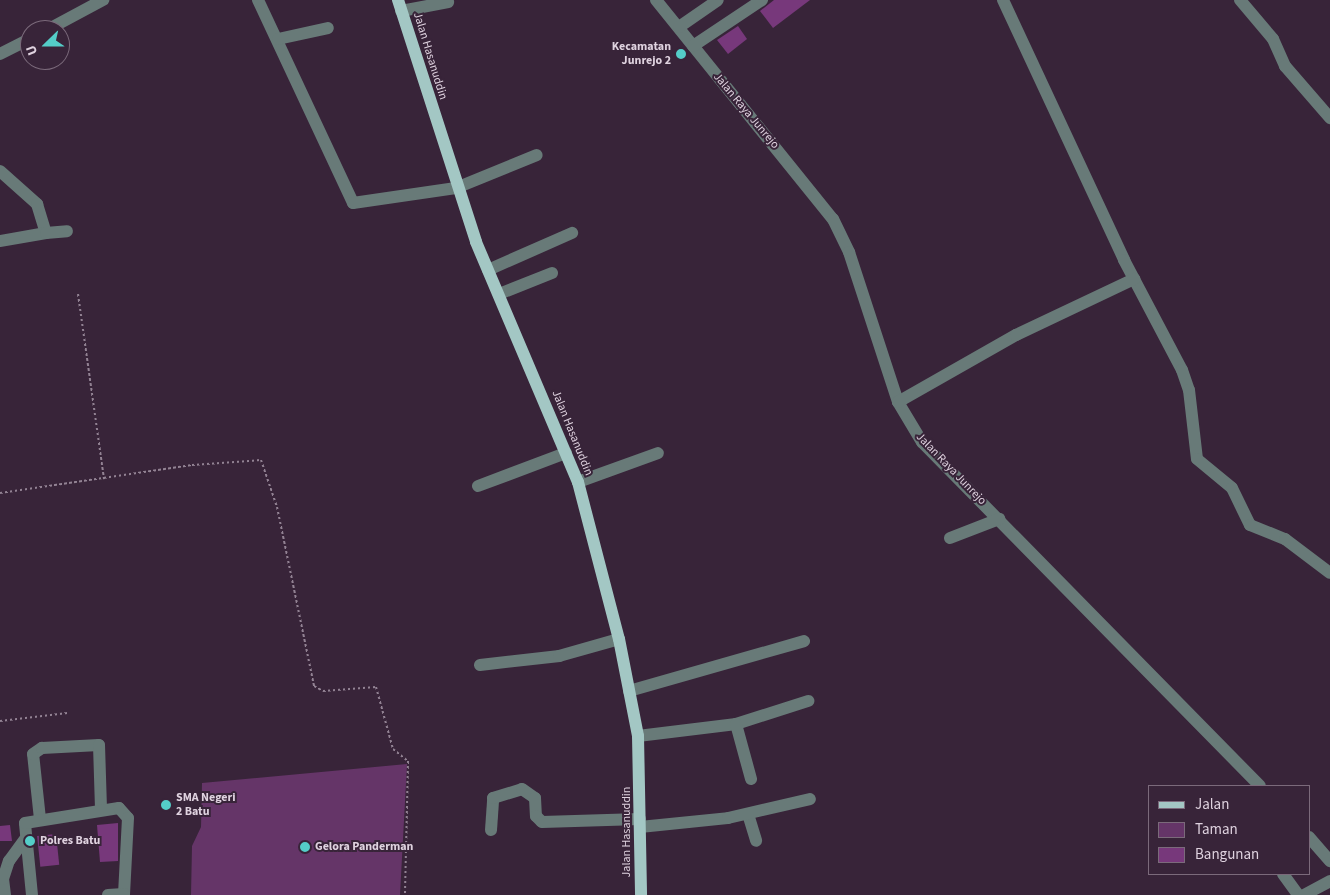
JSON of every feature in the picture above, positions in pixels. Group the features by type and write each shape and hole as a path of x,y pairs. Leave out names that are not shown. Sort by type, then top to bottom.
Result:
{"main road":[{"name":"Jalan Hasanuddin","path":"400,5 456,188 488,270 578,482 619,640 638,736 641,895"}],"street":[{"path":"66,20 103,0"},
{"path":"258,0 278,39 351,201 456,188 538,155"},
{"name":"Jalan Raya Junrejo","path":"656,0 833,219 849,252 898,402 922,442 1259,785"},
{"path":"679,28 718,0"},
{"path":"693,46 762,0"},
{"path":"1003,0 1134,280 1187,384 1197,459 1232,488 1250,525 1285,540 1330,573"},
{"path":"1240,0 1259,21 1285,66 1330,118"},
{"path":"400,5 448,2"},
{"path":"278,39 328,28"},
{"path":"0,54 20,44"},
{"path":"0,171 37,204 46,233"},
{"path":"0,241 67,231"},
{"path":"488,270 572,233"},
{"path":"499,294 552,273"},
{"path":"898,402 1016,335 1134,280"},
{"path":"478,486 566,453"},
{"path":"578,482 658,453"},
{"path":"950,538 999,519"},
{"path":"480,665 559,656 619,640"},
{"path":"629,691 804,641"},
{"path":"638,736 736,724 808,701"},
{"path":"736,724 751,779"},
{"path":"40,819 33,754 42,748 99,744 101,810"},
{"path":"490,830 493,798 522,789 535,798 536,816 542,822 640,823 748,814 810,799"},
{"path":"32,895 25,839 25,823 40,819 119,808 127,814 124,894 108,895"},
{"path":"748,814 756,841"},
{"path":"5,895 2,879 25,839"},
{"path":"1310,839 1330,861"},
{"path":"1284,875 1298,895"},
{"path":"1304,895 1330,881"}],"path":[{"path":"78,294 104,479"},
{"path":"0,493 252,459 265,464 314,686 323,691 376,687 390,743 408,761 405,895"},
{"path":"0,721 68,713"}],"green space":[{"name":"Gelora Panderman","path":"407,764 400,895 191,895 192,846 201,827 202,783"}],"building":[{"path":"774,0 810,0 773,28 760,11"},
{"path":"738,26 747,39 728,54 717,40"},
{"path":"118,823 118,861 100,862 97,825"},
{"path":"10,825 12,841 0,841 0,826"},
{"path":"56,834 59,865 40,867 37,836"}],"place":[{"name":"Kecamatan Junrejo 2","path":"681,54"},
{"name":"SMA Negeri 2 Batu","path":"166,805"},
{"name":"Polres Batu","path":"30,841"},
{"name":"Gelora Panderman","path":"305,847"}]}
